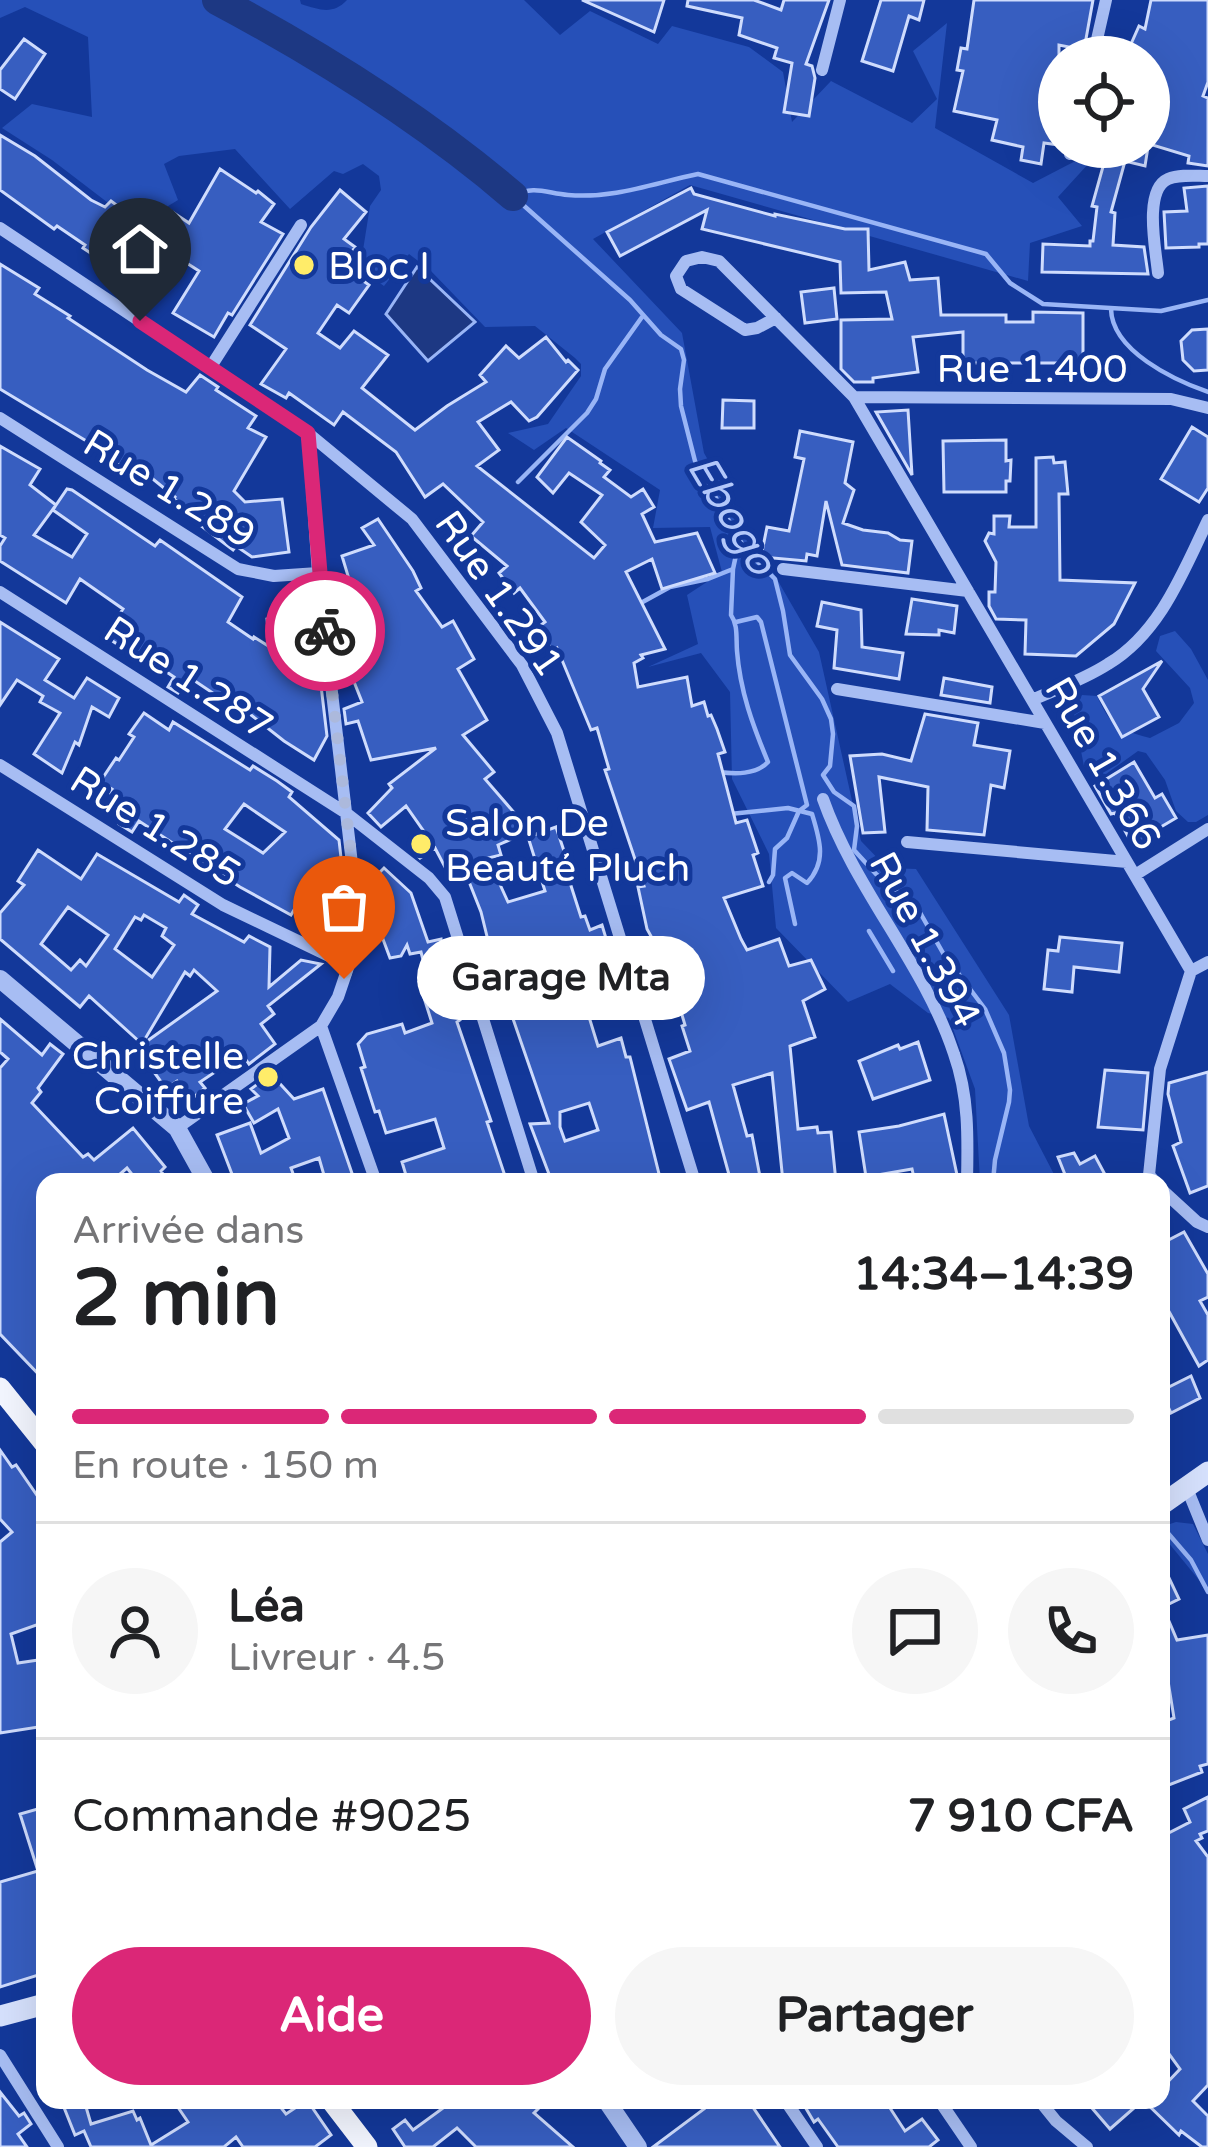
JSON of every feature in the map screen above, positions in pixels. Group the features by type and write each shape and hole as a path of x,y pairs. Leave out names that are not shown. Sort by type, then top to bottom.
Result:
{"main road":[{"path":"0,1388 36,1433"},
{"path":"1173,1496 1208,1472"},
{"path":"0,2016 36,2006"},
{"path":"338,2109 367,2147"}],"street":[{"path":"822,70 840,0"},
{"path":"1098,36 1106,0"},
{"path":"1159,273 1156,190 1171,178 1208,176"},
{"path":"210,368 301,226"},
{"name":"Rue 1.291","path":"0,228 308,433 412,519 522,665 557,733 691,1173"},
{"name":"Rue 1.366","path":"776,318 745,330 681,289 676,276 686,261 702,257 718,261 776,318 854,397 1191,970"},
{"name":"Rue 1.400","path":"854,397 1171,398 1208,408"},
{"name":"Rue 1.289","path":"0,418 238,569 274,576 318,573"},
{"path":"177,1128 321,1026 338,997 360,932 318,573 308,433"},
{"path":"1032,700 1108,664 1139,640 1169,599 1208,520"},
{"path":"783,569 968,591"},
{"name":"Rue 1.287","path":"0,592 346,813 429,878 445,897 531,1173"},
{"path":"837,689 1045,723"},
{"name":"Rue 1.285","path":"0,765 223,905 348,965"},
{"name":"Rue 1.394","path":"823,799 853,868 926,992 954,1051 968,1116 967,1173"},
{"path":"1135,875 1208,829"},
{"path":"907,842 1127,862"},
{"path":"1149,1173 1160,1070 1191,970 1208,962"},
{"path":"0,979 177,1128 202,1173"},
{"path":"321,1026 373,1173"},
{"path":"1170,1197 1208,1227"},
{"path":"1173,1496 1208,1540"},
{"path":"0,2055 58,2147"},
{"path":"612,2109 638,2147"},
{"path":"791,2109 817,2147"},
{"path":"945,2109 971,2147"},
{"path":"1046,2109 1087,2147"}],"shaded area":[{"path":"0,0 300,0 326,10 347,0 524,0 560,35 590,11 658,44 672,26 749,47 783,72 792,122 831,81 912,123 937,99 913,51 947,23 935,128 1033,183 1062,168 1085,168 1058,197 1082,226 1030,243 1028,281 690,185 593,239 682,333 704,453 819,652 861,841 887,868 916,869 1009,1015 1029,1126 1053,1173 980,1173 975,1089 949,1018 928,1013 890,984 848,1002 776,928 769,854 732,779 730,692 701,653 648,667 698,644 687,595 722,572 710,527 653,528 660,490 566,428 534,450 508,433 548,424 581,376 581,364 535,326 485,327 409,254 384,286 360,269 370,206 381,190 379,176 363,164 343,174 334,171 290,209 235,149 179,156 164,164 178,200 137,225 2,128 32,104 92,117 88,37 25,7 0,18"},
{"path":"417,267 475,322 428,361 386,314"},
{"path":"1175,631 1208,680 1208,815 1196,822 1188,822 1176,811 1165,780 1146,753 1138,751 1106,774 1090,772 1084,766 1074,716 1075,700 1082,695 1097,696 1111,721 1139,735 1150,738 1179,723 1194,703 1190,688 1156,651 1160,636"},
{"path":"1170,1524 1193,1524 1208,1554 1208,1591 1170,1545"}],"building":[{"path":"582,0 664,0 654,32"},
{"path":"688,0 754,0 781,10 784,0 829,0 806,64 812,66 815,78 809,116 784,112 792,63 774,58 777,48 739,35 742,18 687,6"},
{"path":"881,0 924,0 919,20 909,16 893,71 862,61"},
{"path":"974,0 1093,0 1087,36 1038,36 1038,163 1021,160 1023,147 992,140 997,120 954,111 963,71 957,70 961,48 967,49"},
{"path":"1151,0 1208,0 1208,82 1203,96 1208,98 1208,166 1188,163 1189,156 1170,150 1170,36 1135,36 1139,26 1145,29"},
{"path":"24,39 45,54 15,99 0,89 0,70"},
{"path":"0,135 91,200 105,207 111,201 122,209 113,222 137,238 116,270 0,190"},
{"path":"1103,168 1123,168 1111,212 1115,213 1113,245 1144,247 1148,274 1042,272 1043,244 1090,246 1097,207 1092,206"},
{"path":"220,169 274,204 261,222 283,234 214,337 173,313 199,271 146,237 165,207 189,223"},
{"path":"1208,186 1208,244 1166,248 1164,212 1187,211 1184,188"},
{"path":"691,188 694,194 775,216 868,229 869,270 905,262 910,280 938,278 941,315 1006,315 1006,322 1033,322 1033,312 1083,313 1083,363 963,363 963,332 913,337 918,372 854,382 841,369 841,320 892,319 886,292 841,293 840,262 702,229 707,210 620,256 607,232"},
{"path":"340,190 366,212 344,239 355,247 343,266 369,285 349,313 337,305 318,333 340,348 354,331 388,355 362,388 415,430 486,382 480,375 506,346 519,358 546,337 578,370 537,417 529,421 511,402 478,422 499,450 477,466 594,558 605,545 581,522 602,495 569,473 553,493 537,477 567,437 601,461 610,470 604,477 631,497 643,489 654,507 642,514 655,542 697,533 715,573 662,589 652,559 626,572 665,649 641,655 634,663 638,687 687,677 692,706 704,702 725,752 718,754 736,823 747,820 758,853 753,855 763,886 724,898 741,939 747,950 779,939 789,966 811,960 825,989 803,1001 815,1037 790,1046 798,1129 817,1127 818,1133 831,1132 835,1173 782,1173 772,1073 733,1085 747,1136 752,1135 759,1173 729,1173 709,1102 687,1110 669,1059 690,1051 685,1025 667,965 647,929 638,887 644,886 605,770 609,769 597,728 591,730 557,648 553,651 537,628 545,622 520,588 514,593 499,573 507,566 471,536 483,522 443,484 425,497 396,452 343,412 334,425 289,393 286,398 261,384 286,349 250,325 311,227"},
{"path":"0,264 39,288 35,294 68,318 147,370 186,392 200,375 256,416 248,428 266,437 234,491 245,502 282,499 289,552 252,557 236,546 233,550 148,475 128,464 124,469 0,389"},
{"path":"834,288 837,319 805,323 801,292"},
{"path":"1208,329 1208,370 1194,371 1183,360 1181,341 1192,330"},
{"path":"723,400 754,401 754,428 722,428"},
{"path":"908,410 912,475 876,412"},
{"path":"1192,427 1208,437 1208,488 1199,502 1161,479"},
{"path":"800,431 853,442 845,483 854,490 843,523 912,541 908,573 842,565 826,501 817,556 807,554 806,561 761,557 767,527 789,531 804,459 795,457"},
{"path":"1006,440 1006,461 1011,460 1006,492 944,492 943,441"},
{"path":"0,446 40,469 30,485 56,505 67,489 72,490 155,546 160,540 242,597 228,622 253,639 270,647 267,619 294,616 304,675 320,677 327,736 314,760 189,677 178,693 168,687 174,677 105,636 123,609 80,579 66,603 0,561 5,538 0,535","holes":["56,505 53,510 87,534 72,557 34,535"]},
{"path":"1053,457 1054,463 1065,462 1068,494 1059,494 1060,580 1135,583 1114,624 1076,656 1025,654 1026,620 996,619 989,606 989,592 995,592 996,562 985,541 989,533 994,534 994,516 1010,516 1009,527 1036,527 1036,458"},
{"path":"378,519 413,571 421,588 416,591 442,627 453,621 474,659 458,669 487,720 463,735 494,772 485,779 530,831 498,845 501,855 488,858 508,902 545,891 528,837 556,827 581,917 585,916 590,930 602,925 611,955 603,958 611,983 581,991 598,1046 621,1038 626,1057 630,1057 659,1173 549,1173 530,1124 549,1123 511,1013 506,1015 501,998 580,974 573,952 496,973 481,912 462,864 446,869 435,848 420,858 417,855 412,847 427,836 406,806 381,827 368,813 392,788 389,784 436,748 371,760 358,721 346,724 344,709 362,702 339,644 345,643 339,602 355,599 342,556 374,545 362,528","holes":["589,1103 598,1130 565,1141 560,1112"]},
{"path":"912,599 957,606 954,633 906,634"},
{"path":"822,602 861,610 862,647 903,653 899,679 834,668 837,630 817,626"},
{"path":"0,622 59,659 45,680 74,698 87,678 119,698 109,717 92,707 79,745 75,742 62,773 34,754 60,713 17,680 0,705"},
{"path":"1162,661 1143,689 1159,717 1122,737 1099,696"},
{"path":"944,678 992,687 990,703 941,695"},
{"path":"144,713 169,730 173,722 292,792 289,797 339,840 345,893 340,892 332,924 294,910 291,915 139,821 132,832 119,824 131,806 100,782 134,737 129,734","holes":["244,804 285,832 263,853 225,829"]},
{"path":"925,714 978,723 974,745 1010,751 1004,788 991,785 984,835 927,830 928,787 879,777 885,832 863,833 850,756 882,754 911,761"},
{"path":"1134,762 1155,798 1162,794 1176,818 1134,847 1095,786"},
{"path":"38,850 81,879 97,854 179,902 184,895 198,905 192,914 244,942 249,936 270,947 269,987 301,960 321,964 268,1006 274,1014 261,1024 275,1044 249,1064 242,1054 200,1082 205,1088 190,1100 177,1081 164,1086 141,1054 148,1049 143,1044 217,991 194,970 190,976 185,972 142,1044 89,996 80,1007 0,939 0,913 24,885 18,881","holes":["68,907 108,935 86,966 80,960 71,970 41,944","144,915 166,928 162,936 174,945 152,977 115,949 135,917 141,920"]},
{"path":"384,868 411,893 428,942 441,939 442,964 457,1022 504,1173 405,1173 402,1162 444,1148 435,1119 386,1133 379,1111 375,1112 358,1044 367,1034 402,1024 405,1033 432,1023 419,982 428,979 421,952 410,954 407,945 401,956 390,958 374,915 369,917 365,887"},
{"path":"1060,937 1122,943 1119,972 1074,967 1072,992 1044,989 1048,950 1058,951"},
{"path":"0,1019 42,1055 50,1044 63,1054 32,1103 83,1157 88,1154 94,1160 133,1128 165,1167 162,1173 131,1173 127,1168 121,1173 36,1173 36,1372 0,1334 0,1068 8,1059 0,1052"},
{"path":"918,1042 930,1080 873,1099 859,1061"},
{"path":"1105,1070 1148,1073 1143,1130 1098,1127"},
{"path":"1208,1072 1208,1186 1190,1193 1173,1146 1181,1142 1169,1083"},
{"path":"271,1074 294,1099 323,1089 352,1173 323,1173 319,1158 291,1168 293,1173 232,1173 217,1135 250,1123 261,1153 289,1138 278,1109 254,1123 243,1104 258,1096 251,1089"},
{"path":"944,1114 957,1173 913,1173 912,1169 865,1173 859,1132"},
{"path":"1074,1153 1080,1164 1095,1156 1104,1173 1064,1173 1058,1157"},
{"path":"1184,1232 1208,1274 1208,1297 1200,1301 1208,1315 1208,1360 1199,1366 1170,1313 1170,1239"},
{"path":"1191,1376 1200,1398 1171,1413 1170,1386"},
{"path":"0,1450 36,1494 36,1625 11,1634 18,1663 36,1660 36,1727 0,1733 0,1542 12,1532 0,1519"},
{"path":"1170,1580 1179,1599 1170,1604"},
{"path":"1170,1624 1177,1640 1208,1635 1208,1764 1200,1766 1202,1772 1170,1784 1170,1720 1174,1718"},
{"path":"1208,1797 1208,1831 1196,1841 1208,1857 1208,2085 1193,2101 1208,2116 1208,2147 1181,2131 1179,2135 1152,2109 1170,2109 1170,2080 1180,2069 1170,2055 1170,1832 1190,1822 1184,1809"},
{"path":"36,1809 36,1865 20,1814"},
{"path":"36,1872 36,1976 0,1987 0,1882"},
{"path":"0,2092 31,2124 18,2134 27,2147 0,2147"},
{"path":"65,2109 87,2109 91,2124 133,2111 151,2145 188,2122 179,2109 282,2109 286,2114 313,2109 331,2135 315,2147 243,2147 236,2137 224,2147 91,2147 84,2131 75,2135"},
{"path":"442,2109 538,2109 534,2113 573,2147 476,2147 457,2128 433,2147 405,2147 393,2129 405,2120 413,2130"},
{"path":"704,2109 754,2109 780,2147 653,2147"},
{"path":"806,2109 891,2109 905,2131 922,2119 938,2140 929,2147 838,2147 818,2119 814,2122"},
{"path":"1093,2109 1133,2109 1110,2129"}],"waterway":[{"name":"Ebogo","path":"217,0 371,90 513,196"},
{"name":"Ebogo","path":"994,1173 1009,1102 1004,1053 985,1009 943,953 918,909 854,850 854,806 834,792 823,775 830,766 831,719 790,655 775,579 745,549 695,461 681,406 681,349 513,196 534,190 602,195 698,174 986,254 1010,283 1043,304 1161,311 1208,300"},
{"path":"1111,309 1114,324 1133,351 1163,372 1208,392"},
{"path":"518,482 587,413 605,369 642,317"},
{"path":"718,772 751,771 768,762 744,694 731,615 739,541"},
{"path":"639,604 670,587 733,569"},
{"path":"736,622 757,617 761,622 807,805 775,849 769,882"},
{"path":"730,814 788,808 812,814 819,842 817,867 807,883 792,873 785,878 795,924"},
{"path":"869,931 893,971"},
{"path":"1170,1536 1191,1560 1208,1592"}],"way so far":[{"path":"325,631 360,932 344,979"}],"place":[{"name":"Bloc I","path":"304,265"},
{"name":"Salon De Beauté Pluch","path":"421,844"},
{"name":"Garage Mta","path":"344,979"},
{"name":"Christelle Coiffure","path":"268,1077"}],"route":[{"path":"140,321 308,433 325,631"}]}
